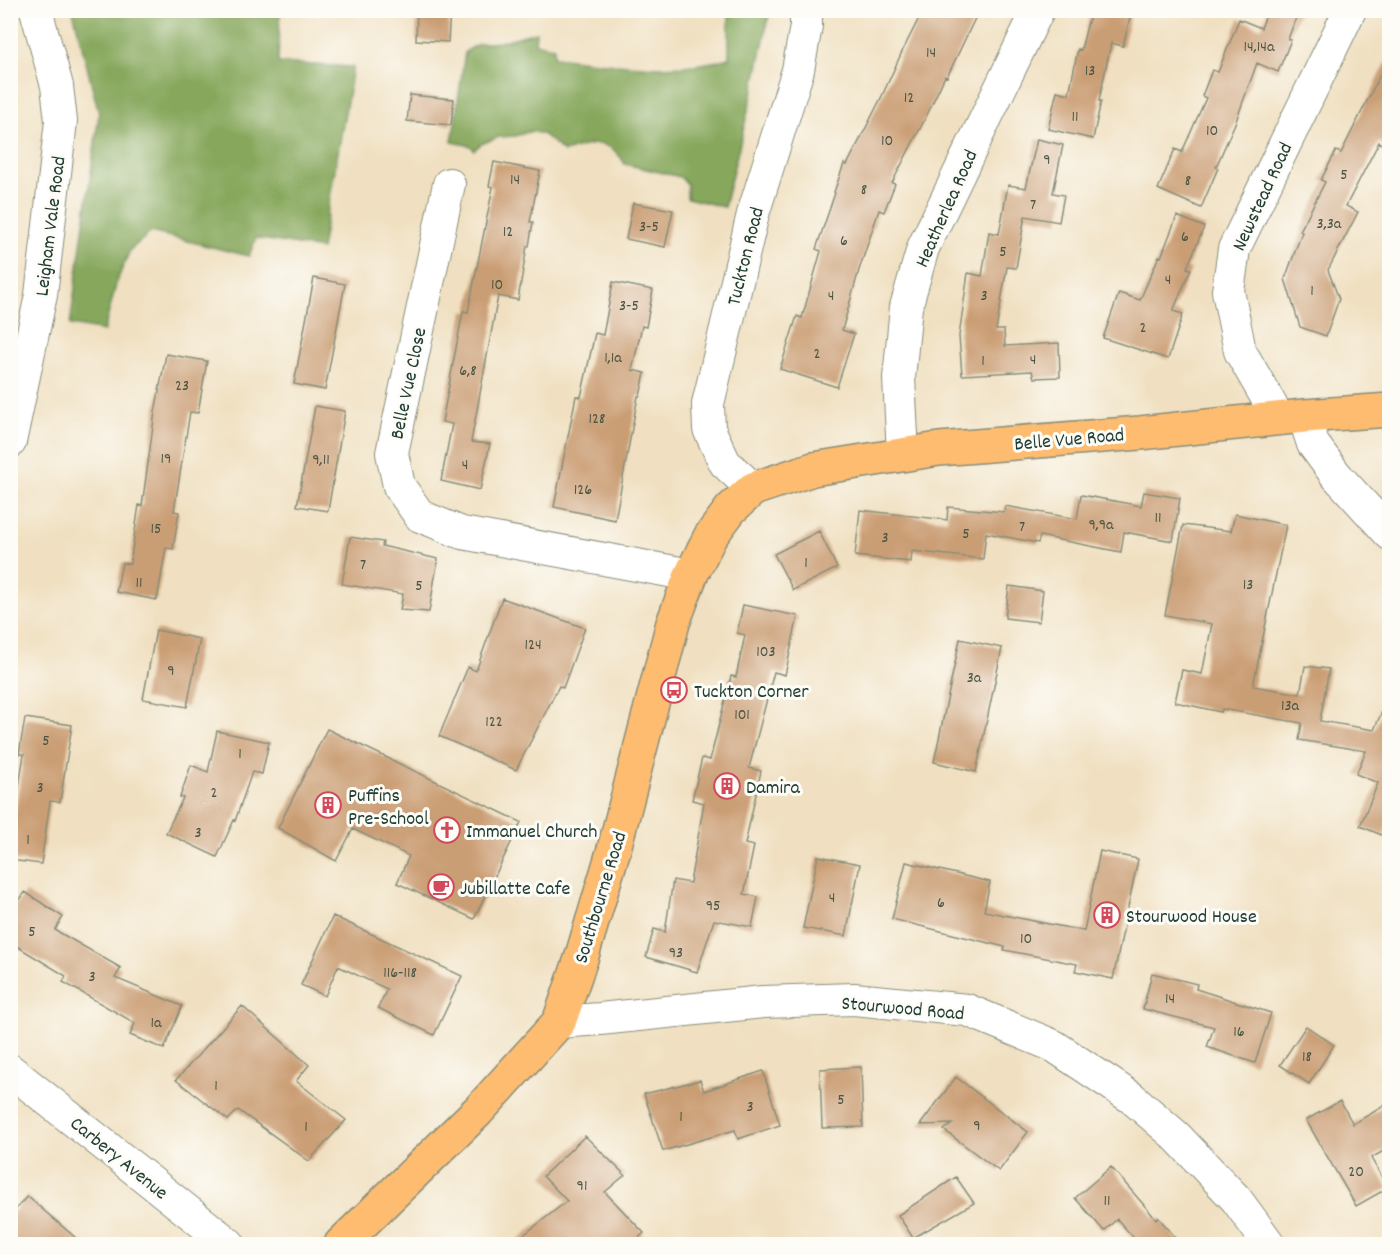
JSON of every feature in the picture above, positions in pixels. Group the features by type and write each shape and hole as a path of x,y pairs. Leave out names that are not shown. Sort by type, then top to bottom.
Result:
{"main road":[{"name":"Belle Vue Road","path":"753,489 813,469 939,449 1389,410"},
{"name":"Southbourne Road","path":"341,1245 478,1111 559,1022 581,959 614,849 673,623 691,575 710,537 731,509 753,489"}],"street":[{"name":"Leigham Vale Road","path":"10,442 41,295 61,121 57,86 36,10"},
{"name":"Tuckton Road","path":"753,489 725,463 709,429 708,405 753,214 798,70 806,26 806,10"},
{"name":"Heatherlea Road","path":"903,454 899,378 906,307 923,248 1038,10"},
{"name":"Newstead Road","path":"1350,10 1234,249 1228,291 1240,351 1336,475 1389,534"},
{"name":"Belle Vue Close","path":"449,184 392,453 399,486 420,516 462,533 691,575"},
{"name":"Stourwood Road","path":"559,1022 763,1002 854,999 967,1010 1054,1046 1132,1098 1176,1136 1236,1199 1269,1245"},
{"name":"Carbery Avenue","path":"10,1070 229,1245"}],"green space":[{"path":"73,11 280,11 278,63 353,67 321,249 256,238 249,256 151,232 130,250 117,281 104,331 70,325 99,114"},
{"path":"729,11 770,11 724,207 687,198 687,184 680,177 625,164 619,155 605,145 591,145 564,152 544,135 532,131 515,136 499,137 481,144 474,150 471,146 452,142 465,52 478,44 500,42 536,32 535,43 554,47 554,57 642,66 686,66 729,58"}],"building":[{"path":"417,10 450,10 448,42 416,40"},
{"path":"923,10 979,10 892,183 895,184 884,212 879,210 842,330 854,334 837,387 780,369 797,316 802,318 821,251 816,249 844,164 847,165"},
{"path":"1091,10 1118,10 1131,14 1123,46 1111,43 1093,139 1048,129 1057,91 1069,94 1078,49 1081,50"},
{"path":"1268,10 1299,10 1288,39 1291,40 1278,72 1257,63 1201,208 1158,189 1175,149 1182,152 1206,98 1202,96 1212,70 1218,72 1239,19 1261,28"},
{"path":"1389,57 1389,148 1379,142 1346,206 1358,212 1328,270 1339,299 1326,336 1300,327 1285,279 1302,232 1300,231 1325,182 1321,180 1336,151 1341,153"},
{"path":"410,95 454,99 451,125 407,121"},
{"path":"1037,139 1063,145 1053,193 1064,195 1059,222 1025,216 1016,268 1007,267 996,330 1004,330 1005,346 1059,343 1060,377 1034,378 1032,371 962,375 959,336 968,273 982,276 989,232 999,234 1008,185 1026,188"},
{"path":"494,162 540,171 518,300 498,296 471,442 490,444 480,490 441,481 452,424 442,422 463,311 468,312 493,187 489,186"},
{"path":"633,203 673,210 665,247 626,239"},
{"path":"1177,216 1204,227 1187,268 1191,269 1173,311 1183,314 1168,359 1103,338 1119,293 1140,300 1159,256 1161,257"},
{"path":"314,278 345,284 325,390 294,384"},
{"path":"613,282 653,290 646,327 642,326 632,370 645,373 640,396 638,396 615,520 554,507 576,396 581,397 595,333 603,335"},
{"path":"166,354 207,361 198,413 190,412 174,511 179,512 173,549 166,548 157,600 116,592 122,563 130,564 139,505 142,506 155,412"},
{"path":"315,406 345,411 328,511 297,506"},
{"path":"1144,492 1180,498 1173,541 1124,532 1121,552 1040,536 1038,543 986,533 983,559 912,551 911,562 855,556 860,510 947,520 948,507 1004,512 1005,506 1077,519 1081,495 1141,506"},
{"path":"1235,514 1286,525 1253,686 1300,694 1305,666 1329,669 1320,721 1374,730 1389,695 1389,822 1384,836 1360,826 1378,783 1356,774 1366,751 1299,740 1302,723 1222,709 1221,712 1175,702 1182,670 1202,674 1212,624 1165,615 1183,525 1231,531"},
{"path":"819,531 837,568 793,590 774,554"},
{"path":"350,537 383,542 382,546 438,559 429,612 400,610 403,594 342,584"},
{"path":"1009,586 1043,591 1039,622 1005,618"},
{"path":"502,598 585,628 563,688 559,686 516,770 439,736 468,667 476,671"},
{"path":"743,605 798,616 785,675 774,672 749,768 761,771 745,844 754,846 744,894 758,897 752,927 714,920 697,972 646,957 654,929 665,932 673,880 690,883 704,803 692,800 702,758 710,760 731,676 736,677 745,635 737,633"},
{"path":"156,630 200,639 187,707 143,699"},
{"path":"960,639 1002,648 976,772 934,762"},
{"path":"25,718 72,725 60,802 50,801 41,864 10,860 10,811 15,812 24,754 19,754"},
{"path":"327,729 521,822 474,919 397,883 409,856 353,829 336,861 278,828"},
{"path":"217,731 269,742 262,774 252,772 235,821 217,857 166,833 183,798 180,797 191,765 208,772"},
{"path":"1100,851 1138,859 1113,979 1075,971 1077,964 1004,950 1005,947 892,919 906,862 990,882 984,911 1084,931"},
{"path":"818,856 860,864 846,936 803,928"},
{"path":"25,892 63,917 55,930 121,968 115,978 182,1006 164,1049 130,1035 135,1023 63,982 66,976 10,942 10,914"},
{"path":"333,916 462,976 434,1035 378,1008 387,989 338,966 325,996 301,985"},
{"path":"1152,973 1197,984 1196,989 1271,1013 1255,1063 1207,1047 1214,1027 1143,1009"},
{"path":"242,1006 309,1065 296,1081 346,1120 309,1161 238,1110 228,1120 176,1080"},
{"path":"1306,1026 1334,1045 1309,1084 1280,1065"},
{"path":"861,1067 863,1127 822,1128 820,1069"},
{"path":"763,1071 780,1125 738,1139 735,1130 663,1151 644,1094 700,1080 704,1091"},
{"path":"956,1077 1028,1132 999,1171 944,1130 952,1124 920,1125"},
{"path":"1340,1101 1353,1124 1389,1103 1389,1148 1371,1158 1388,1188 1356,1206 1306,1120"},
{"path":"585,1136 625,1175 605,1192 644,1233 631,1245 511,1245 567,1201 543,1176"},
{"path":"1111,1167 1182,1245 1140,1245 1117,1219 1104,1231 1075,1198"},
{"path":"956,1177 974,1203 913,1238 898,1215"},
{"path":"27,1196 84,1245 10,1245 10,1216"}],"place":[{"name":"Tuckton Corner","path":"674,690"},
{"name":"Damira","path":"727,786"},
{"name":"Puffins Pre-School","path":"328,805"},
{"name":"Immanuel Church","path":"447,830"},
{"name":"Jubillatte Cafe","path":"441,887"},
{"name":"Stourwood House","path":"1107,915"}]}
